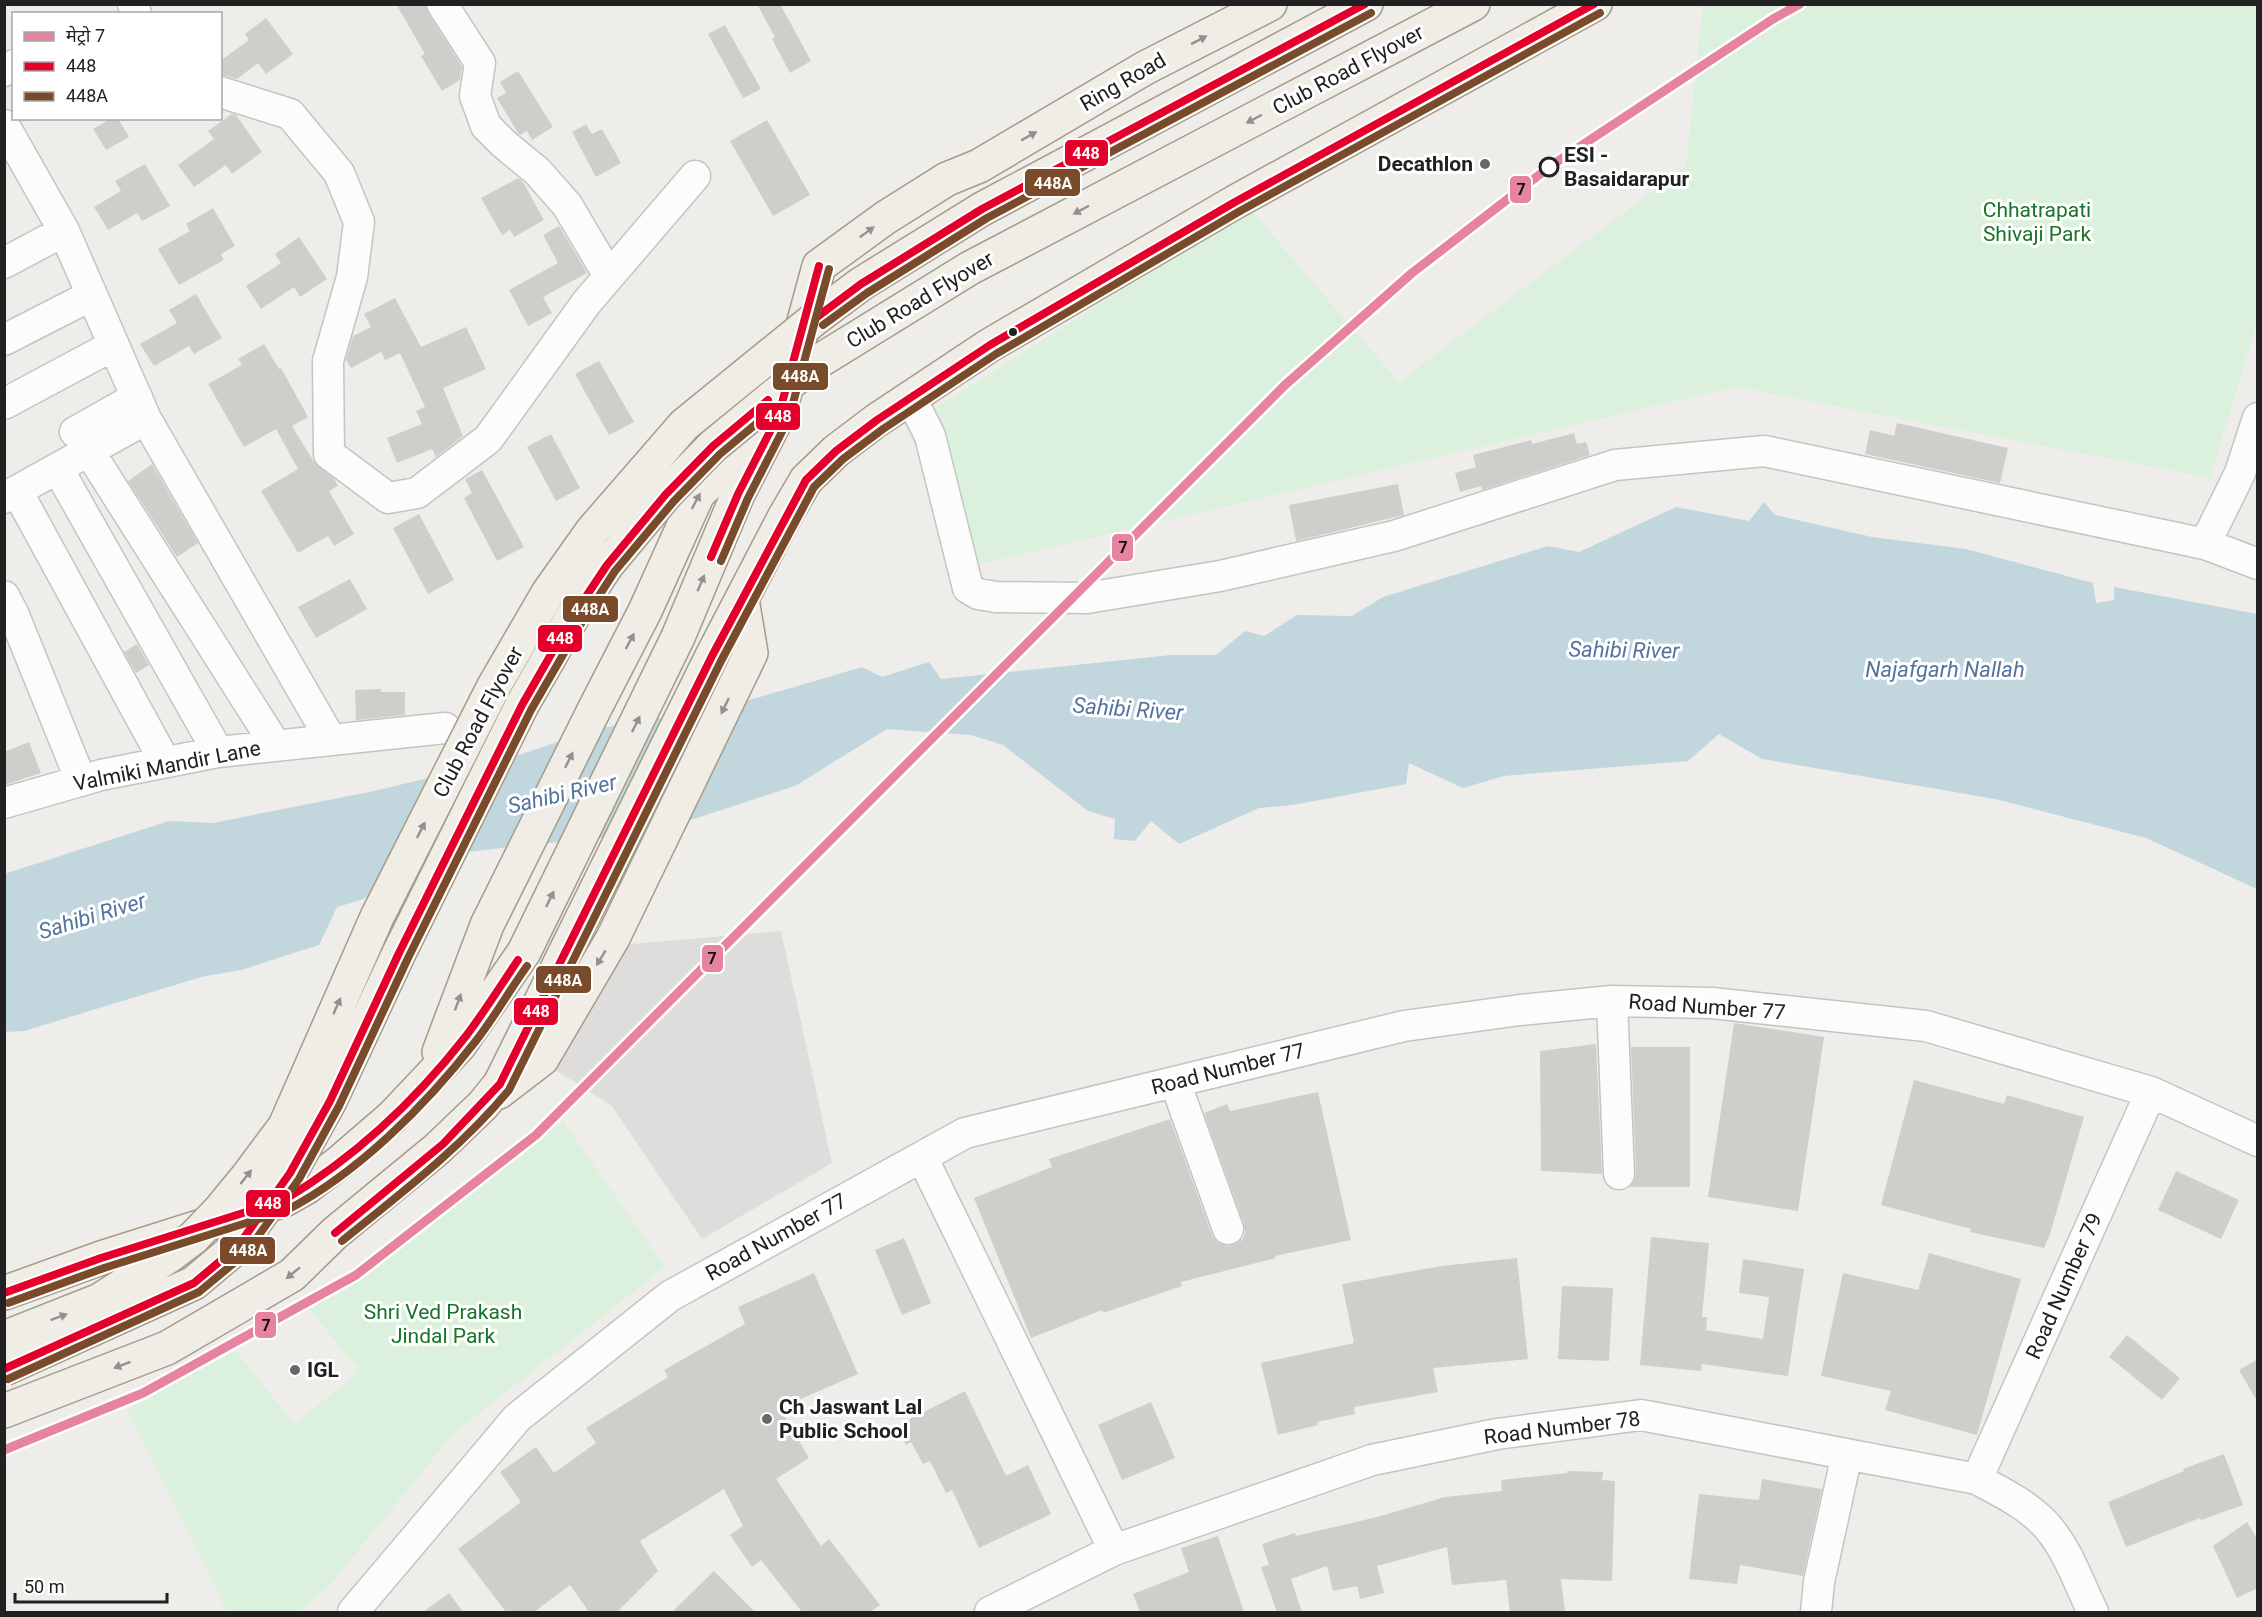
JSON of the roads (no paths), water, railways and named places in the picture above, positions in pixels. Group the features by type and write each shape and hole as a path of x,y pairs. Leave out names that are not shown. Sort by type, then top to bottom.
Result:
{"main road":[{"name":"Ring Road","path":"779,414 819,266 885,218 947,179 979,166 1145,68 1270,4"},
{"name":"Club Road Flyover","path":"4,1338 100,1300 193,1238 247,1177 285,1126 377,917 494,686 536,613 592,531 684,425 861,284 982,209 1366,4"},
{"name":"Club Road Flyover","path":"4,1369 194,1283 237,1246 290,1173 330,1101 399,953 522,705 573,616 607,565 666,494 713,446 808,368 970,268 1473,4"},
{"path":"483,1105 500,1084 712,656 784,516 806,480 836,451 990,345 1235,202 1585,8"},
{"path":"430,1076 487,925 645,611 698,494 779,414"},
{"path":"4,1293 101,1258 284,1200 307,1187 341,1161 392,1117 459,1046 524,952 678,637 738,494 779,414"},
{"path":"4,1411 167,1348 292,1275 335,1233 437,1149 483,1105 542,1059 613,938 751,653 751,643 741,600"}],"street":[{"path":"442,4 480,63 475,96 486,126 537,171 567,205 609,276"},
{"path":"222,93 290,114 339,172 358,222 352,277 328,361 329,454 388,498 417,493 488,439 587,302 695,176"},
{"path":"4,125 64,231 141,408 331,740"},
{"path":"4,263 64,231"},
{"path":"4,340 92,295"},
{"path":"4,404 114,345"},
{"path":"911,398 930,436 968,588 978,594 996,597 1087,598 1220,576 1394,536 1615,465 1764,451 2205,544 2258,564"},
{"path":"141,408 82,441 58,469 11,494 165,762"},
{"path":"2205,544 2240,473 2258,418"},
{"path":"82,441 276,746"},
{"path":"58,469 218,752"},
{"path":"4,596 14,613 81,781"},
{"name":"Valmiki Mandir Lane","path":"4,803 81,781 218,752 445,728"},
{"path":"1612,1001 1619,1174"},
{"name":"Road Number 77","path":"353,1612 517,1418 670,1296 965,1133 1404,1026 1521,1010 1612,1001 1712,1003 1926,1026 2151,1092 2258,1141"},
{"path":"1174,1082 1228,1229"},
{"name":"Road Number 79","path":"1977,1479 2151,1092"},
{"path":"922,1157 1114,1550"},
{"name":"Road Number 78","path":"990,1612 1114,1550 1372,1460 1497,1434 1641,1415 1977,1479 2016,1501 2042,1520 2061,1544 2093,1612"},
{"path":"1816,1612 1819,1582 1847,1454"}],"water":[{"name":"Najafgarh Nallah","path":"1764,502 1775,515 1872,537 1966,549 2093,583 2096,603 2114,600 2114,587 2257,614 2257,889 2146,838 1995,799 1762,759 1719,734 1688,761 1504,776 1463,788 1409,763 1406,784 1293,805 1259,808 1179,844 1151,821 1135,841 1114,839 1115,819 1088,811 1003,745 971,735 887,729 795,786 654,832 466,852 420,867 361,900 337,907 319,945 241,970 201,977 24,1031 5,1032 4,874 169,821 213,823 374,791 507,759 596,729 726,707 862,667 882,677 929,662 941,679 1171,655 1216,655 1245,631 1264,636 1297,615 1352,616 1383,597 1548,546 1579,552 1676,507 1749,521"}],"metro line":[{"name":"7","path":"4,1450 143,1393 356,1275 536,1135 1285,385 1412,273 1552,165 1773,19 1800,4"}],"place":[{"name":"Decathlon","path":"1485,164"},
{"name":"ESI - Basaidarapur","path":"1549,167"},
{"name":"IGL","path":"295,1370"},
{"name":"Ch Jaswant Lal Public School","path":"767,1419"}],"park label":[{"name":"Chhatrapati Shivaji Park","path":"2037,222"},
{"name":"Shri Ved Prakash Jindal Park","path":"443,1324"}],"water label":[{"name":"Sahibi River","path":"1624,650"},
{"name":"Sahibi River","path":"1128,709"},
{"name":"Sahibi River","path":"562,794"},
{"name":"Sahibi River","path":"92,916"}]}
